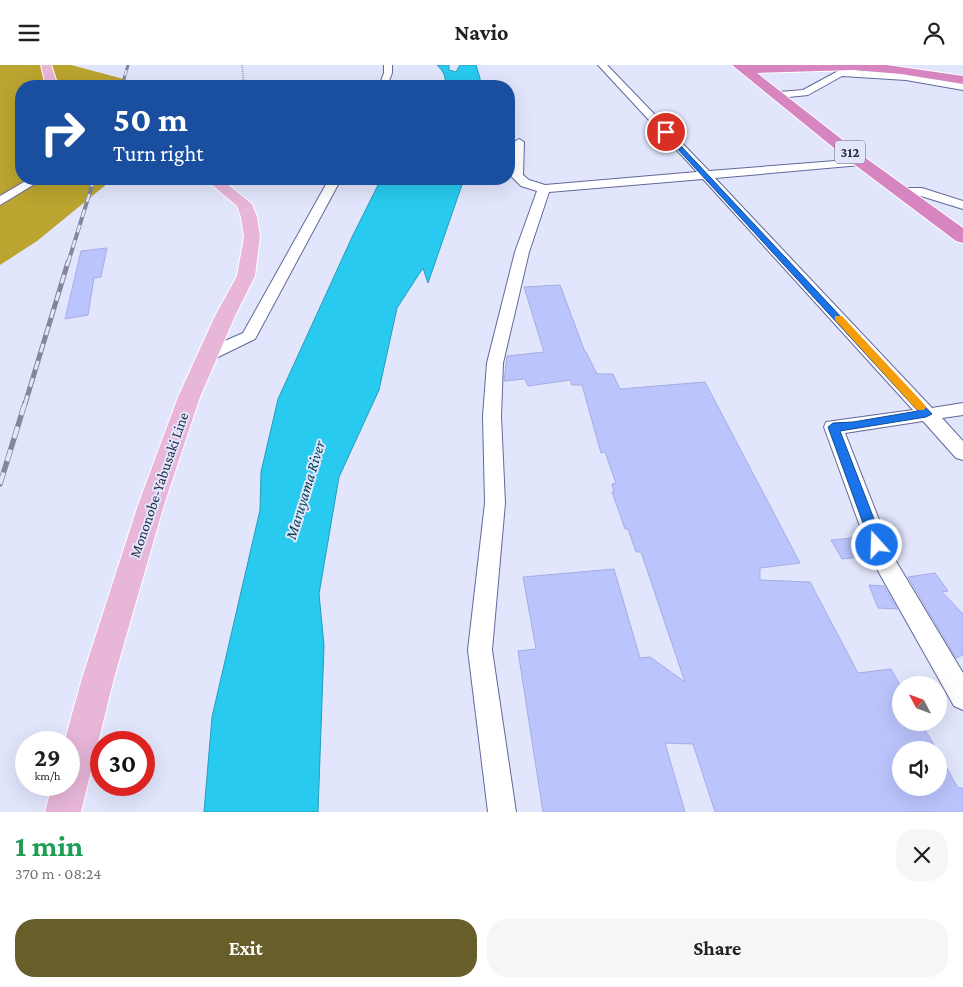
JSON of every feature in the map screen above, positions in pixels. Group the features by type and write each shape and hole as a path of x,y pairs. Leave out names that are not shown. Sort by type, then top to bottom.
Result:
{"highway":[{"path":"742,67 786,65"},
{"path":"878,65 963,78"},
{"path":"921,65 963,73"},
{"path":"742,67 864,66 963,78"},
{"name":"312","path":"742,67 780,95 861,162 963,237"}],"main road":[{"path":"46,65 50,80"},
{"name":"Mononobe-Yabusaki Line","path":"63,812 98,678 151,505 189,397 225,316 246,277 252,237 244,204 220,185"}],"street":[{"path":"385,80 388,65"},
{"path":"602,65 634,97 963,453"},
{"path":"780,95 804,93 840,73 906,77 963,87"},
{"path":"519,142 517,176 525,183 544,189 861,162"},
{"path":"0,211 4,199 27,185"},
{"path":"208,355 248,336 332,185"},
{"path":"502,812 480,650 495,503 492,416 495,363 522,252 544,189"},
{"path":"903,192 922,192 963,205"},
{"path":"963,409 853,426 833,427 884,562 963,697"}],"path":[{"path":"242,65 243,80"}],"shaded area":[{"path":"0,65 71,65 127,80 15,80 15,185 106,185 37,241 0,265"}],"water":[{"path":"437,65 449,65 449,70 456,72 460,65 476,65 480,80 445,80"},
{"name":"Maruyama River","path":"378,185 462,185 428,283 423,268 397,308 379,390 339,477 319,594 324,645 318,812 204,812 212,717 260,510 261,472 278,399"}],"building":[{"path":"107,248 101,277 94,278 88,315 65,319 81,251"},
{"path":"560,285 585,352 597,374 613,374 620,389 705,382 800,563 760,568 760,580 810,582 858,673 891,669 895,676 892,676 892,731 926,731 932,741 892,741 892,796 947,796 947,768 958,788 963,788 963,812 715,812 693,744 665,743 685,812 543,812 518,651 536,649 523,577 614,569 640,658 650,657 685,682 641,552 636,552 628,529 625,529 612,492 614,492 612,484 616,483 605,452 601,453 582,385 572,385 570,380 528,386 525,379 504,381 507,356 544,352 524,287"},
{"path":"862,537 869,556 842,559 831,540"},
{"path":"935,573 948,591 942,592 963,614 963,655 956,658 908,577"},
{"path":"869,585 884,586 897,609 878,608"}],"railway":[{"path":"124,80 128,65"},
{"path":"68,263 92,185"},
{"path":"25,404 68,262"},
{"path":"0,484 25,403"}],"slow traffic":[{"path":"838,318 920,407"}],"route":[{"path":"666,132 926,414 853,426 833,427 877,545"}]}
